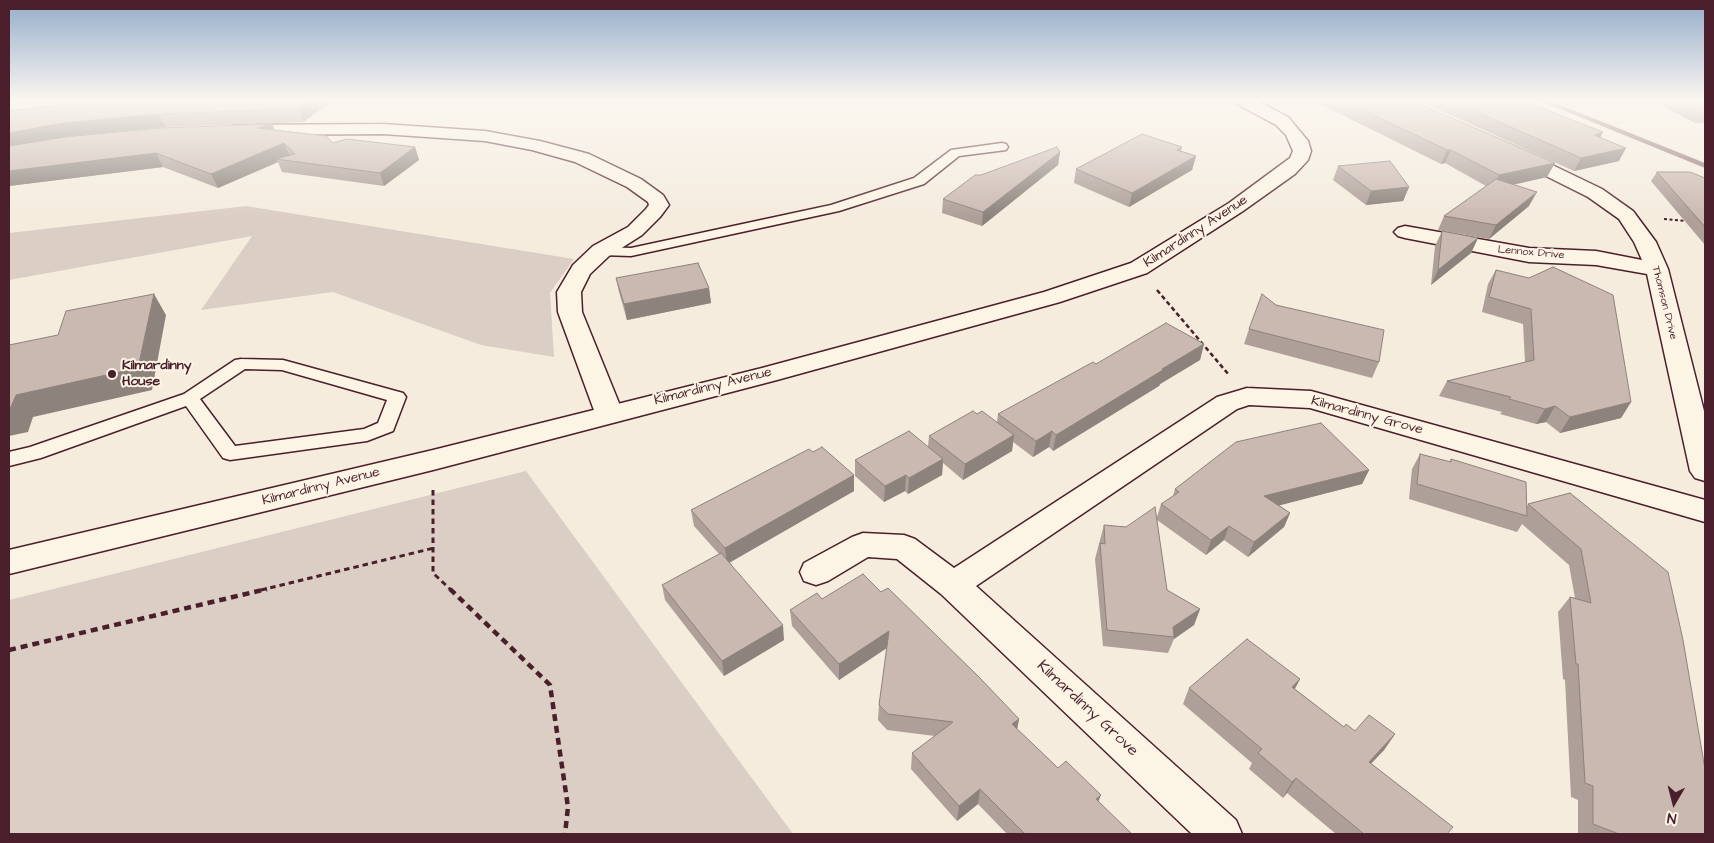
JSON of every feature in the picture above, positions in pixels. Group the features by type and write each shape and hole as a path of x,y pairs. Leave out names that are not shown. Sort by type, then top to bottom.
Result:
{"street":[{"path":"504,139 582,158 634,183 656,199 659,204 635,231 601,251 574,280 569,292 570,312 609,414"},
{"name":"Kilmardinny Avenue","path":"9,562 433,460 768,374 1043,299 1138,268 1159,258 1288,170 1300,160 1302,151 1298,139"},
{"name":"Thomson Drive","path":"1495,144 1557,172 1595,192 1626,215 1644,242 1657,269 1705,471"},
{"name":"Lennox Drive","path":"1405,232 1530,255 1596,258 1657,269"},
{"name":"Kilmardinny Grove","path":"953,585 1227,403 1247,396 1311,400 1705,511"},
{"name":"Kilmardinny Grove","path":"816,572 863,545 904,548 953,585 1222,834"}],"lane":[{"path":"601,251 631,252 834,208 918,181 955,153 1002,147"},
{"path":"9,459 34,453 190,398 240,364 283,365 398,397 386,427 367,435 230,453 190,398"}],"path":[{"path":"1138,268 1247,396"},
{"path":"433,460 433,573 550,685 568,807 565,834"},
{"path":"9,650 434,548"}],"shaded area":[{"path":"246,206 574,259 550,293 554,357 481,345 333,292 201,310 252,236 9,280 9,233"},
{"path":"526,471 793,834 9,834 9,600"}],"building":[{"path":"50,139 329,139 333,143 350,139 415,147 380,173 276,159 295,154 284,143 211,174 156,153 9,171 9,146"},
{"path":"1132,139 1158,139 1182,147 1177,150 1196,156 1132,193 1076,169"},
{"path":"1425,139 1501,139 1555,163 1499,175 1451,150"},
{"path":"1539,139 1605,139 1626,148 1581,158"},
{"path":"1057,147 1060,152 983,212 943,199 975,175 981,175"},
{"path":"1390,161 1409,187 1371,191 1338,166"},
{"path":"1657,172 1690,172 1705,178 1705,227"},
{"path":"1496,179 1537,192 1496,225 1444,216"},
{"path":"1442,231 1478,238 1438,270"},
{"path":"698,263 709,288 624,304 616,278"},
{"path":"1553,267 1613,295 1631,402 1570,417 1555,406 1545,409 1509,399 1511,397 1447,381 1534,360 1531,309 1489,297 1496,270 1529,278"},
{"path":"154,294 138,368 16,395 9,410 9,345 58,335 66,311"},
{"path":"1262,294 1276,305 1384,330 1379,362 1249,329"},
{"path":"1166,323 1204,344 1056,435 1052,431 1036,441 998,414 1093,362 1096,364"},
{"path":"973,411 977,414 982,411 1014,435 965,464 929,436"},
{"path":"1321,423 1369,470 1264,496 1290,513 1254,542 1229,526 1211,540 1161,504 1179,492 1175,489 1236,442"},
{"path":"909,431 943,459 909,478 906,475 885,486 855,460"},
{"path":"822,447 854,475 725,548 691,510 809,449 813,452"},
{"path":"1420,454 1451,462 1451,459 1526,482 1527,516 1417,484"},
{"path":"1570,493 1668,572 1683,640 1705,769 1705,834 1619,834 1593,824 1593,786 1585,783 1578,664 1576,664 1570,597 1591,603 1581,549 1528,504"},
{"path":"1155,507 1167,590 1200,609 1173,627 1174,637 1107,630 1100,543 1105,544 1104,525 1126,527"},
{"path":"721,553 783,625 722,661 662,585"},
{"path":"863,574 881,592 888,588 1019,719 1012,724 1058,768 1066,761 1101,795 1096,799 1132,834 1025,834 980,789 959,806 912,753 953,722 888,714 879,705 889,631 839,664 790,610 817,593 822,599"},
{"path":"1247,639 1300,679 1292,687 1344,727 1346,724 1355,731 1369,715 1395,734 1369,762 1453,827 1447,834 1364,834 1296,778 1292,782 1258,753 1262,749 1189,688"}],"waterway":[{"path":"1639,139 1705,166"}],"place":[{"name":"Kilmardinny House","path":"112,374"}]}
